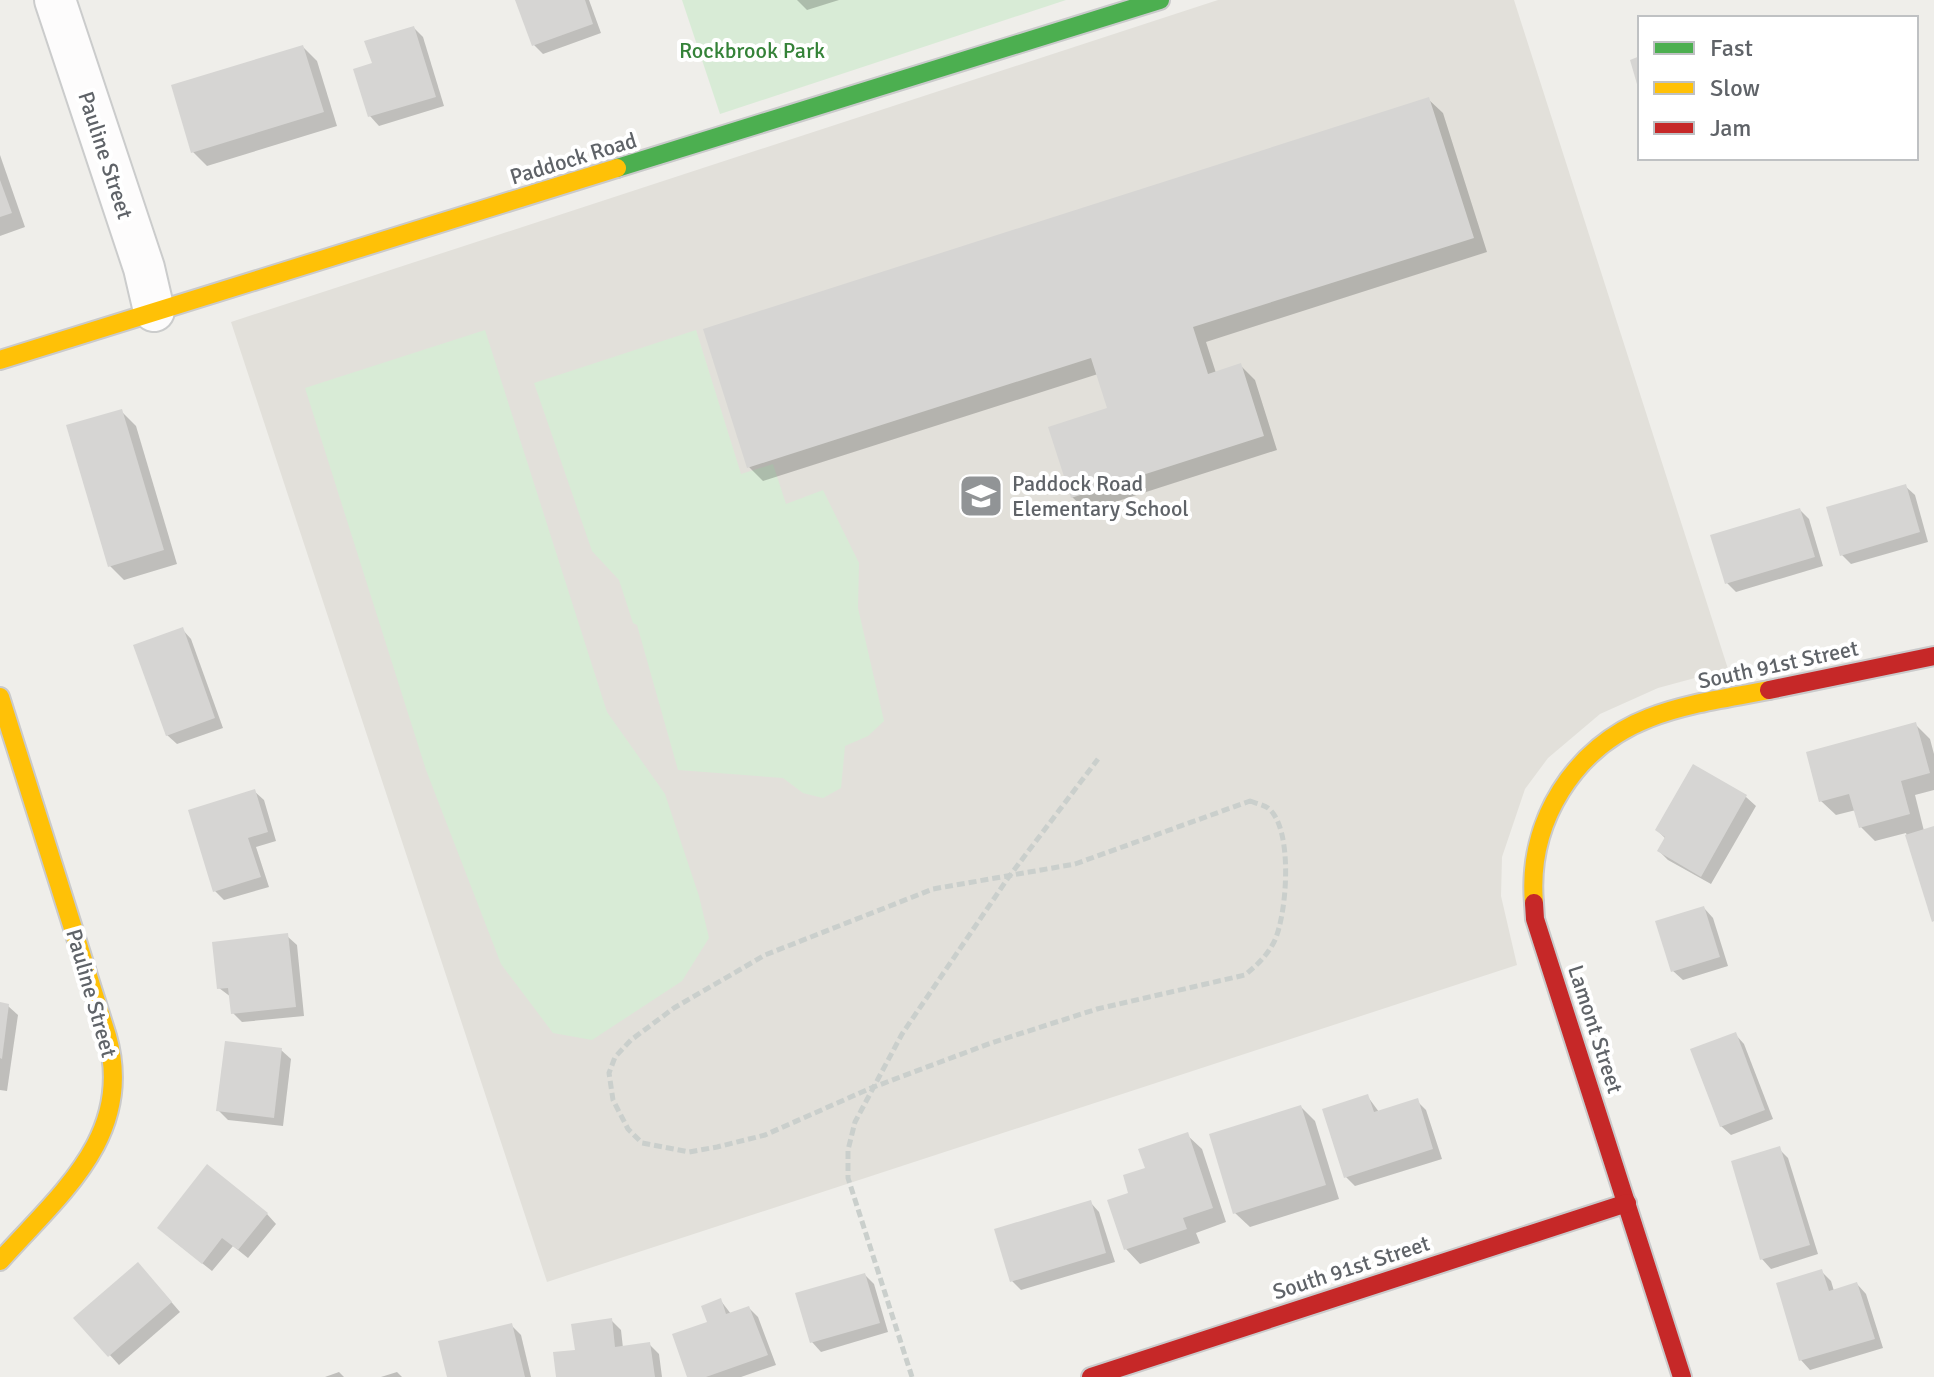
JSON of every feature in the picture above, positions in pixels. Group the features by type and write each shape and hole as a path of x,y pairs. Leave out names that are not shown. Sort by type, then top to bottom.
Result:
{"street":[{"name":"Pauline Street","path":"55,0 144,268 154,311"},
{"name":"Paddock Road","path":"0,360 1160,0"},
{"name":"South 91st Street","path":"1633,725 1679,708 1934,656"},
{"name":"Pauline Street","path":"0,699 106,1030 115,1087 107,1126 91,1156 0,1261"},
{"name":"Lamont Street","path":"1633,725 1578,766 1558,793 1534,850 1531,892 1535,919 1682,1377"},
{"name":"South 91st Street","path":"1114,1373 1627,1203"}],"path":[{"path":"912,1377 848,1178 848,1150 855,1122 902,1034 1008,878 1098,759"},
{"path":"1250,801 1268,808 1278,824 1286,853 1285,892 1276,939 1262,961 1245,975 1097,1009 871,1088 765,1135 689,1152 653,1146 635,1136 613,1100 609,1073 615,1057 631,1040 674,1008 765,955 933,889 1075,864 1250,801"}],"shaded area":[{"name":"Paddock Road Elementary School","path":"1218,0 1514,0 1728,669 1658,688 1600,714 1548,758 1525,789 1502,857 1501,896 1517,965 547,1282 231,322"}],"green space":[{"name":"Rockbrook Park","path":"682,0 1066,0 720,114"},
{"path":"485,330 607,712 665,794 699,896 709,938 682,981 592,1040 553,1033 501,964 426,770 305,388"},
{"path":"696,330 741,474 773,464 786,504 823,490 859,563 858,608 884,721 868,736 845,746 841,788 823,798 803,793 783,778 678,770 637,625 633,623 619,580 592,551 534,383"}],"building":[{"path":"515,0 585,0 593,24 532,46"},
{"path":"414,26 436,97 368,117 353,69 372,63 364,41"},
{"path":"303,45 324,112 191,153 171,85"},
{"path":"1638,57 1638,88 1630,60"},
{"path":"1429,97 1474,238 1193,327 1208,374 1241,363 1264,436 1071,498 1048,427 1107,408 1091,358 747,468 703,329"},
{"path":"0,180 12,213 0,217"},
{"path":"122,409 164,550 108,567 66,425"},
{"path":"1906,484 1920,532 1840,556 1826,507"},
{"path":"1800,508 1815,557 1725,584 1710,535"},
{"path":"183,627 215,718 166,736 133,645"},
{"path":"1916,722 1930,773 1901,781 1910,814 1859,828 1849,794 1819,802 1806,752"},
{"path":"1693,764 1747,795 1701,877 1657,851 1665,837 1655,830"},
{"path":"255,789 268,832 248,838 261,877 213,892 188,810"},
{"path":"1934,826 1934,921 1932,922 1905,835"},
{"path":"1704,906 1720,957 1671,972 1655,921"},
{"path":"288,933 296,1007 231,1014 228,988 217,989 212,942"},
{"path":"0,1002 9,1004 2,1059 0,1058"},
{"path":"1736,1032 1765,1110 1720,1127 1690,1049"},
{"path":"225,1041 282,1048 274,1118 216,1111"},
{"path":"1368,1094 1374,1112 1418,1098 1433,1149 1344,1178 1322,1109"},
{"path":"1301,1105 1326,1185 1233,1214 1209,1134"},
{"path":"1188,1132 1213,1208 1183,1218 1187,1229 1124,1250 1107,1200 1128,1193 1123,1175 1145,1168 1138,1149"},
{"path":"1780,1146 1810,1245 1760,1260 1731,1161"},
{"path":"207,1164 268,1213 238,1250 222,1238 202,1264 157,1228"},
{"path":"1091,1200 1106,1253 1010,1282 994,1229"},
{"path":"138,1262 172,1302 108,1357 73,1318"},
{"path":"1822,1269 1829,1291 1857,1282 1875,1339 1799,1361 1776,1283"},
{"path":"865,1273 880,1323 810,1343 795,1293"},
{"path":"721,1298 726,1314 749,1306 768,1355 706,1377 687,1377 672,1334 707,1322 701,1306"},
{"path":"612,1318 615,1347 650,1342 655,1377 556,1377 553,1352 575,1350 571,1324"},
{"path":"512,1323 525,1377 447,1377 438,1341"}],"traffic: fast":[{"path":"617,168 1160,0"}],"traffic: slow":[{"path":"0,360 617,168"},
{"path":"1534,903 1538,844 1548,817 1561,791 1598,748 1622,731 1663,713 1769,690"},
{"path":"0,697 107,1036 113,1071 111,1104 101,1133 86,1160 46,1212 0,1261"}],"traffic: jam":[{"path":"1769,690 1934,656"},
{"path":"1534,903 1535,919 1682,1377"},
{"path":"1091,1377 1627,1203"}],"place":[{"name":"Paddock Road Elementary School","path":"981,496"}]}
